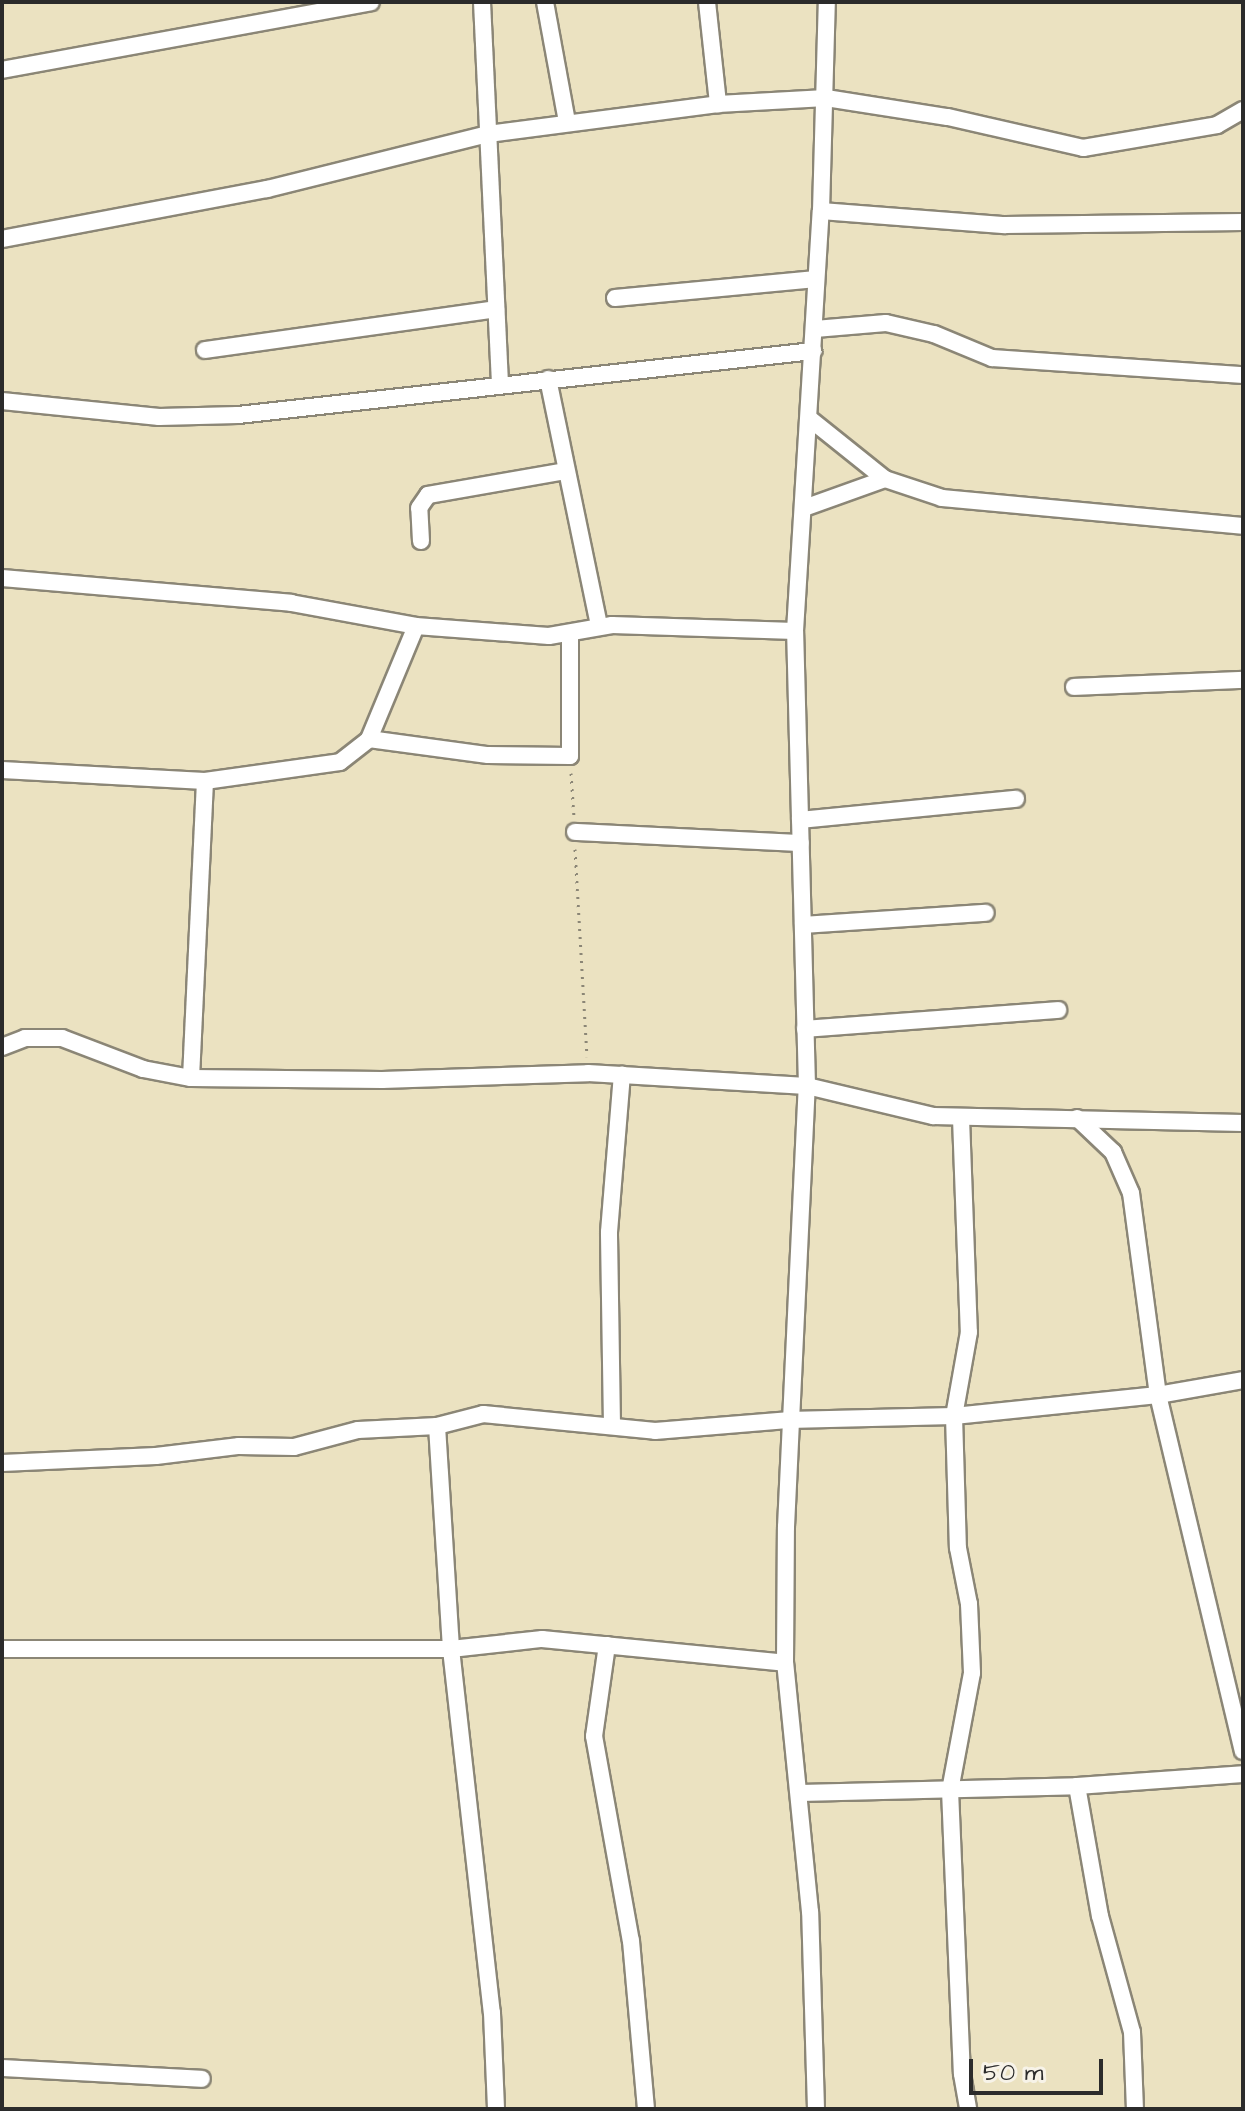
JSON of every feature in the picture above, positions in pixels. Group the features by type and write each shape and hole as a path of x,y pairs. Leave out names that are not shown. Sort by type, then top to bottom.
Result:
{"street":[{"path":"2,70 371,2"},
{"path":"482,2 500,384"},
{"path":"545,2 567,122"},
{"path":"707,2 718,104"},
{"path":"816,2109 810,1912 785,1663 788,1420 807,1086 795,631 815,329 826,98 827,2"},
{"path":"2,239 267,189 488,134 718,104 826,98 948,117 1083,148 1217,125 1243,110"},
{"path":"821,211 1005,225 1243,222"},
{"path":"615,298 816,279"},
{"path":"205,350 496,309"},
{"path":"815,329 886,323 934,334 992,358 1243,375"},
{"path":"2,401 185,417 384,401 500,384 813,351"},
{"path":"548,379 599,626"},
{"path":"810,419 885,479 966,504 1243,526"},
{"path":"421,541 419,508 428,495 565,471"},
{"path":"804,508 885,479"},
{"path":"2,578 291,603 416,626 570,634 599,626 795,631"},
{"path":"2,770 205,781 325,767 369,739 416,626"},
{"path":"369,739 488,755 570,756 570,634"},
{"path":"1074,687 1243,680"},
{"path":"191,1078 205,781"},
{"path":"800,820 1016,799"},
{"path":"575,832 801,843"},
{"path":"803,925 986,913"},
{"path":"805,1029 1058,1010"},
{"path":"2,1047 25,1038 62,1038 143,1069 191,1078 382,1080 588,1073 807,1086 901,1111 961,1118 1243,1123"},
{"path":"612,1426 609,1232 622,1075"},
{"path":"961,1118 969,1332 954,1416 958,1548 969,1604 972,1673 950,1790 962,2074 968,2109"},
{"path":"1077,1118 1113,1152 1131,1193 1158,1395 1243,1751"},
{"path":"2,1463 156,1456 239,1446 294,1447 358,1430 437,1426 483,1414 655,1431 788,1420 954,1416 1158,1395 1243,1380"},
{"path":"437,1426 451,1649 492,2013 496,2109"},
{"path":"2,1649 451,1649 542,1639 785,1663"},
{"path":"607,1645 594,1736 631,1941 646,2109"},
{"path":"800,1793 1077,1786 1243,1774"},
{"path":"1077,1786 1100,1916 1132,2032 1135,2109"},
{"path":"2,2068 202,2079"}],"path":[{"path":"570,756 588,1073"}]}
